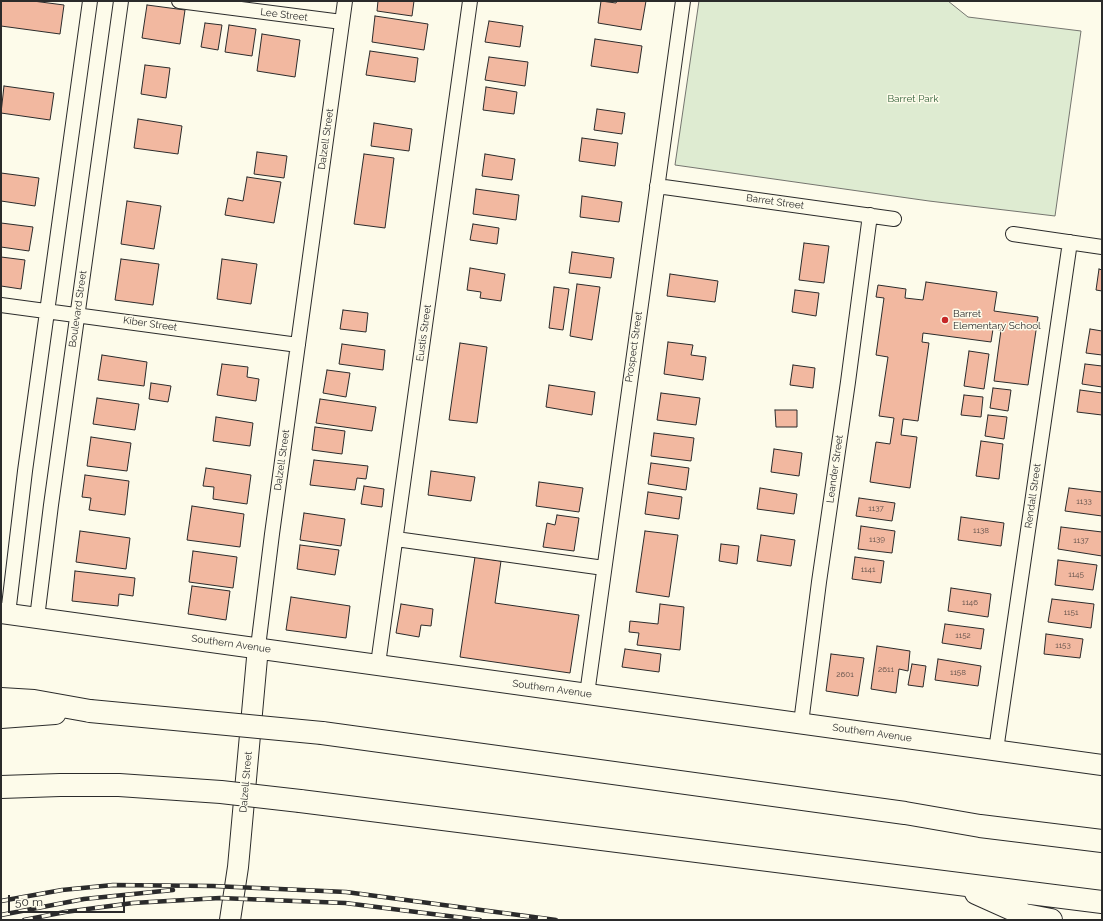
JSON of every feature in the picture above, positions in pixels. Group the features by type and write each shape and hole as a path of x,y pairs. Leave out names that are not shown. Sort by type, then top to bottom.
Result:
{"highway":[{"path":"1,699 34,701 90,711 322,733 905,813 980,826 1102,841"},
{"path":"1,717 90,711"},
{"path":"1,787 60,784 119,785 221,792 1102,902"},
{"path":"980,826 1102,826"},
{"path":"953,883 1025,915 1051,920"}],"street":[{"path":"5,613 90,1"},
{"name":"Boulevard Street","path":"37,618 51,504 121,1"},
{"name":"Lee Street","path":"179,1 342,22"},
{"name":"Dalzell Street","path":"230,920 238,867 258,647 272,534 346,1"},
{"name":"Eustis Street","path":"378,664 470,1"},
{"name":"Prospect Street","path":"586,694 682,1"},
{"name":"Barret Street","path":"657,186 894,219"},
{"name":"Leander Street","path":"801,723 870,215"},
{"path":"1013,234 1102,247"},
{"name":"Rendall Street","path":"996,750 1070,242"},
{"name":"Kiber Street","path":"1,305 298,344"},
{"path":"396,539 604,568"},
{"name":"Southern Avenue","path":"5,613 1102,765"}],"green space":[{"name":"Barret Park","path":"699,1 948,1 968,17 1081,31 1055,216 929,201 675,165"}],"building":[{"path":"1,1 33,1 64,5 60,34 1,26"},
{"path":"378,1 414,1 412,16 377,11"},
{"path":"601,1 616,3 617,1 646,1 641,30 598,23"},
{"path":"147,5 185,10 180,44 142,38"},
{"path":"375,16 428,24 424,50 372,42"},
{"path":"489,21 523,26 520,47 485,42"},
{"path":"205,23 222,25 218,50 201,47"},
{"path":"229,25 256,29 252,56 225,52"},
{"path":"262,34 300,40 295,77 257,71"},
{"path":"595,39 642,46 638,73 591,66"},
{"path":"370,51 418,58 415,82 366,75"},
{"path":"489,57 528,62 525,86 485,80"},
{"path":"145,65 170,68 166,98 141,94"},
{"path":"4,86 54,93 50,120 1,113"},
{"path":"486,87 517,92 514,114 483,110"},
{"path":"597,109 625,113 622,134 594,130"},
{"path":"138,119 182,126 178,154 134,148"},
{"path":"374,123 412,129 409,151 371,146"},
{"path":"582,138 618,143 615,166 579,161"},
{"path":"257,152 287,156 284,178 254,174"},
{"path":"364,154 394,158 385,228 354,224"},
{"path":"485,154 515,159 512,180 482,176"},
{"path":"1,173 39,178 35,206 1,201"},
{"path":"247,177 281,182 274,223 225,215 228,198 243,201"},
{"path":"476,189 519,195 516,220 473,214"},
{"path":"582,196 622,202 619,222 580,217"},
{"path":"127,201 161,206 154,249 121,244"},
{"path":"1,223 33,227 29,251 1,247"},
{"path":"473,224 499,228 497,244 470,240"},
{"path":"804,243 829,246 824,283 799,280"},
{"path":"572,252 614,258 611,278 569,273"},
{"path":"1,257 25,260 21,289 1,286"},
{"path":"121,259 159,264 153,305 115,300"},
{"path":"222,259 257,264 251,304 217,299"},
{"path":"470,268 505,274 501,301 480,298 481,292 467,290"},
{"path":"1099,269 1102,270 1102,291 1096,290"},
{"path":"670,274 718,281 715,302 667,296"},
{"path":"926,282 997,292 994,311 1038,317 1028,385 994,381 1001,330 993,329 991,342 923,333 922,342 929,343 918,421 903,419 901,435 917,437 910,488 870,482 876,442 890,444 894,418 879,416 888,357 876,355 884,298 876,297 878,285 906,289 905,298 923,300"},
{"path":"577,284 600,287 592,340 570,336"},
{"path":"554,287 569,289 563,330 549,328"},
{"path":"795,290 819,293 816,316 792,312"},
{"path":"343,310 368,313 366,332 340,329"},
{"path":"1090,329 1102,331 1102,355 1086,353"},
{"path":"668,342 693,345 691,355 706,357 703,380 664,374"},
{"path":"460,343 487,347 477,423 449,420"},
{"path":"342,344 385,350 383,370 339,364"},
{"path":"969,351 989,354 984,389 964,386"},
{"path":"102,355 147,362 144,386 98,380"},
{"path":"222,364 248,367 247,377 259,379 256,401 217,395"},
{"path":"1085,364 1102,366 1102,387 1082,384"},
{"path":"793,365 815,368 813,388 790,385"},
{"path":"327,370 350,373 346,397 323,393"},
{"path":"151,383 171,386 168,402 149,399"},
{"path":"549,385 595,392 592,415 546,407"},
{"path":"993,388 1011,390 1008,411 990,408"},
{"path":"1080,390 1102,393 1102,415 1077,412"},
{"path":"661,393 700,398 696,425 657,420"},
{"path":"964,395 983,397 981,417 961,415"},
{"path":"97,398 139,404 135,430 93,424"},
{"path":"320,399 376,407 372,431 316,423"},
{"path":"775,410 797,410 797,427 776,427"},
{"path":"988,415 1007,417 1004,439 985,436"},
{"path":"216,417 253,423 250,446 213,441"},
{"path":"315,427 345,431 342,454 312,450"},
{"path":"654,433 694,438 691,461 651,456"},
{"path":"91,437 131,443 127,471 87,466"},
{"path":"981,441 1003,444 999,479 976,476"},
{"path":"774,449 802,453 799,476 771,472"},
{"path":"314,460 368,466 366,479 357,478 355,490 310,485"},
{"path":"651,463 689,468 686,490 648,484"},
{"path":"206,468 251,475 247,504 213,499 214,487 203,486"},
{"path":"431,471 475,477 471,501 428,495"},
{"path":"85,475 129,481 125,515 89,510 91,498 82,497"},
{"path":"539,482 583,488 579,512 536,506"},
{"path":"364,486 384,489 382,507 361,504"},
{"path":"760,488 797,494 794,514 757,509"},
{"path":"1069,488 1102,492 1102,516 1065,511"},
{"path":"648,492 682,497 679,519 645,514"},
{"path":"859,498 895,503 892,521 856,516"},
{"path":"192,506 244,514 240,547 187,540"},
{"path":"304,513 345,519 341,546 300,540"},
{"path":"557,515 579,518 574,551 543,547 547,523 555,525"},
{"path":"961,517 1004,523 1001,546 958,540"},
{"path":"861,526 895,531 892,553 858,549"},
{"path":"1061,527 1102,532 1102,556 1058,549"},
{"path":"80,531 130,538 126,569 76,562"},
{"path":"645,531 678,535 669,597 636,592"},
{"path":"761,535 795,540 791,566 757,561"},
{"path":"721,544 739,546 737,564 719,561"},
{"path":"300,545 339,550 335,575 297,569"},
{"path":"193,551 237,557 233,588 189,582"},
{"path":"475,557 501,561 495,603 579,615 570,673 460,657"},
{"path":"855,557 884,561 881,583 852,579"},
{"path":"1058,560 1097,565 1093,590 1055,585"},
{"path":"75,571 135,578 133,596 119,594 118,606 72,601"},
{"path":"192,586 230,591 226,620 188,614"},
{"path":"951,588 991,594 988,617 948,611"},
{"path":"291,597 350,606 346,638 286,630"},
{"path":"1052,599 1094,604 1091,628 1048,622"},
{"path":"401,604 433,609 431,626 421,625 419,637 396,633"},
{"path":"660,604 684,607 680,650 637,645 639,633 629,632 630,621 658,624"},
{"path":"945,624 984,629 981,649 942,643"},
{"path":"1046,634 1083,639 1080,658 1044,654"},
{"path":"877,646 910,651 908,671 899,669 896,693 871,689"},
{"path":"625,649 661,654 659,672 622,667"},
{"path":"831,654 864,658 858,696 826,691"},
{"path":"938,659 981,666 978,686 935,680"},
{"path":"912,664 926,666 923,687 908,685"}],"railway":[{"path":"1,901 62,890 113,885 213,886 346,892 556,920"},
{"path":"1,915 84,899 173,890"},
{"path":"24,920 65,912 133,903 220,898 345,903 480,920"}],"place":[{"name":"Barret Elementary School","path":"945,320"}]}
